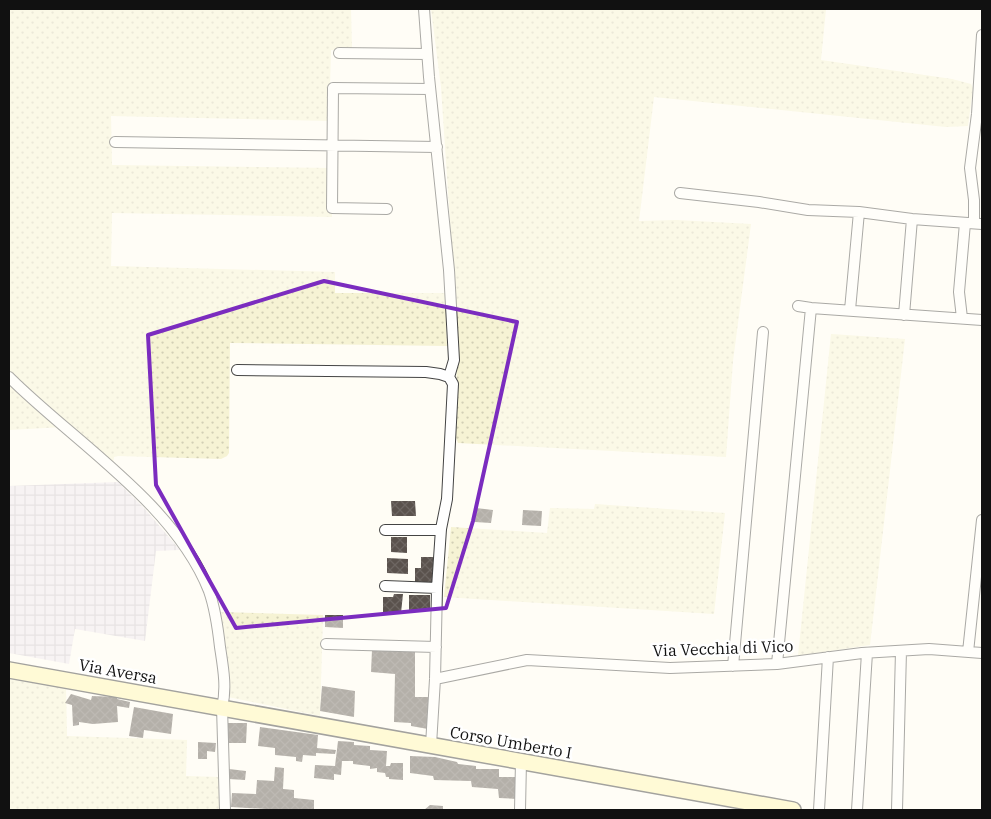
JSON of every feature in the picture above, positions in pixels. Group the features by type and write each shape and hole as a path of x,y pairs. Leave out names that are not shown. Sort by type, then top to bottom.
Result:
{"main road":[{"name":"Via Aversa","path":"9,670 222,707"},
{"name":"Corso Umberto I","path":"222,707 793,810"}],"street":[{"path":"424,9 430,89 449,270 454,360 449,377"},
{"path":"962,318 959,292 973,223 974,200 970,168 977,114 982,35"},
{"path":"339,53 427,54"},
{"path":"387,209 332,208 333,88 430,89"},
{"path":"115,142 437,147"},
{"path":"680,193 808,210 859,212 912,219 973,223"},
{"path":"850,310 859,212"},
{"path":"904,315 912,219"},
{"path":"798,306 982,320"},
{"path":"777,664 811,308"},
{"path":"732,666 763,332"},
{"path":"237,370 426,372 449,377 453,384 447,499 441,530 437,588 431,745"},
{"path":"9,376 120,475 180,540 202,576 209,593 219,636 224,673 225,697 222,707 225,810"},
{"path":"968,652 982,520"},
{"path":"385,530 441,530"},
{"path":"386,586 437,588"},
{"path":"326,644 436,647"},
{"name":"Via Vecchia di Vico","path":"435,678 527,660 670,668 777,664 902,650 929,649 982,653"},
{"path":"897,810 902,650"},
{"path":"857,810 867,653"},
{"path":"819,810 828,657"},
{"path":"520,810 521,761"}],"highlighted area":[{"path":"324,281 517,322 473,521 446,608 236,628 156,485 148,335"}],"shaded area":[{"path":"9,9 351,9 352,49 331,50 329,121 111,116 112,165 331,168 332,217 112,213 111,266 335,272 335,293 445,293 447,346 230,343 229,453 227,456 221,459 118,456 114,457 113,464 9,372"},
{"path":"431,9 826,9 821,60 952,79 971,84 973,88 968,126 946,127 654,97 639,221 676,220 751,224 733,361 726,457 458,443 456,438 457,325 441,87"},
{"path":"831,334 905,339 870,645 798,656"},
{"path":"9,377 63,427 9,430"},
{"path":"118,482 145,509 180,550 156,551 145,641 75,629 69,664 9,653 9,486"},
{"path":"595,504 725,513 714,614 444,597 451,527 547,533 550,508 594,509"},
{"path":"218,612 323,615 320,716 228,697"},
{"path":"9,678 66,688 67,736 187,740 186,776 219,777 220,810 9,810"}],"building":[{"path":"391,501 415,501 416,516 392,516"},
{"path":"476,508 493,510 491,523 475,522"},
{"path":"523,510 542,511 541,526 522,525"},
{"path":"391,537 407,537 407,553 391,552"},
{"path":"421,557 436,557 435,582 415,582 415,568 421,568"},
{"path":"387,558 408,559 408,574 387,573"},
{"path":"394,594 403,594 401,613 383,612 383,597 393,597"},
{"path":"409,595 430,595 430,611 409,611"},
{"path":"325,615 343,615 343,628 325,627"},
{"path":"372,650 415,651 415,697 430,697 428,729 411,726 411,723 394,722 395,674 371,672"},
{"path":"322,686 355,691 354,717 320,711"},
{"path":"71,694 91,700 92,696 117,697 117,699 130,702 129,708 117,706 118,722 93,724 79,722 79,725 73,726 72,705 65,703"},
{"path":"134,707 173,714 171,734 144,730 143,738 129,736"},
{"path":"226,723 247,723 246,743 226,743"},
{"path":"260,727 318,735 317,748 336,750 335,754 316,753 316,756 303,755 302,762 296,761 296,757 275,755 275,748 258,746"},
{"path":"338,741 370,746 370,750 387,751 386,766 390,766 391,763 403,763 403,780 389,779 385,773 377,772 377,768 370,769 370,766 353,764 353,761 342,761 341,775 334,774 334,780 314,778 315,765 335,766"},
{"path":"198,742 216,743 215,752 207,751 207,759 198,759"},
{"path":"410,756 435,757 457,762 458,764 476,766 476,769 499,769 499,777 518,777 518,799 499,798 498,789 472,787 471,781 434,780 433,776 410,773"},
{"path":"275,767 284,768 283,789 294,790 294,798 314,800 314,810 231,807 232,793 256,794 257,780 274,781"},
{"path":"229,769 246,771 245,780 229,779"},
{"path":"430,805 443,806 443,810 424,810"}]}
